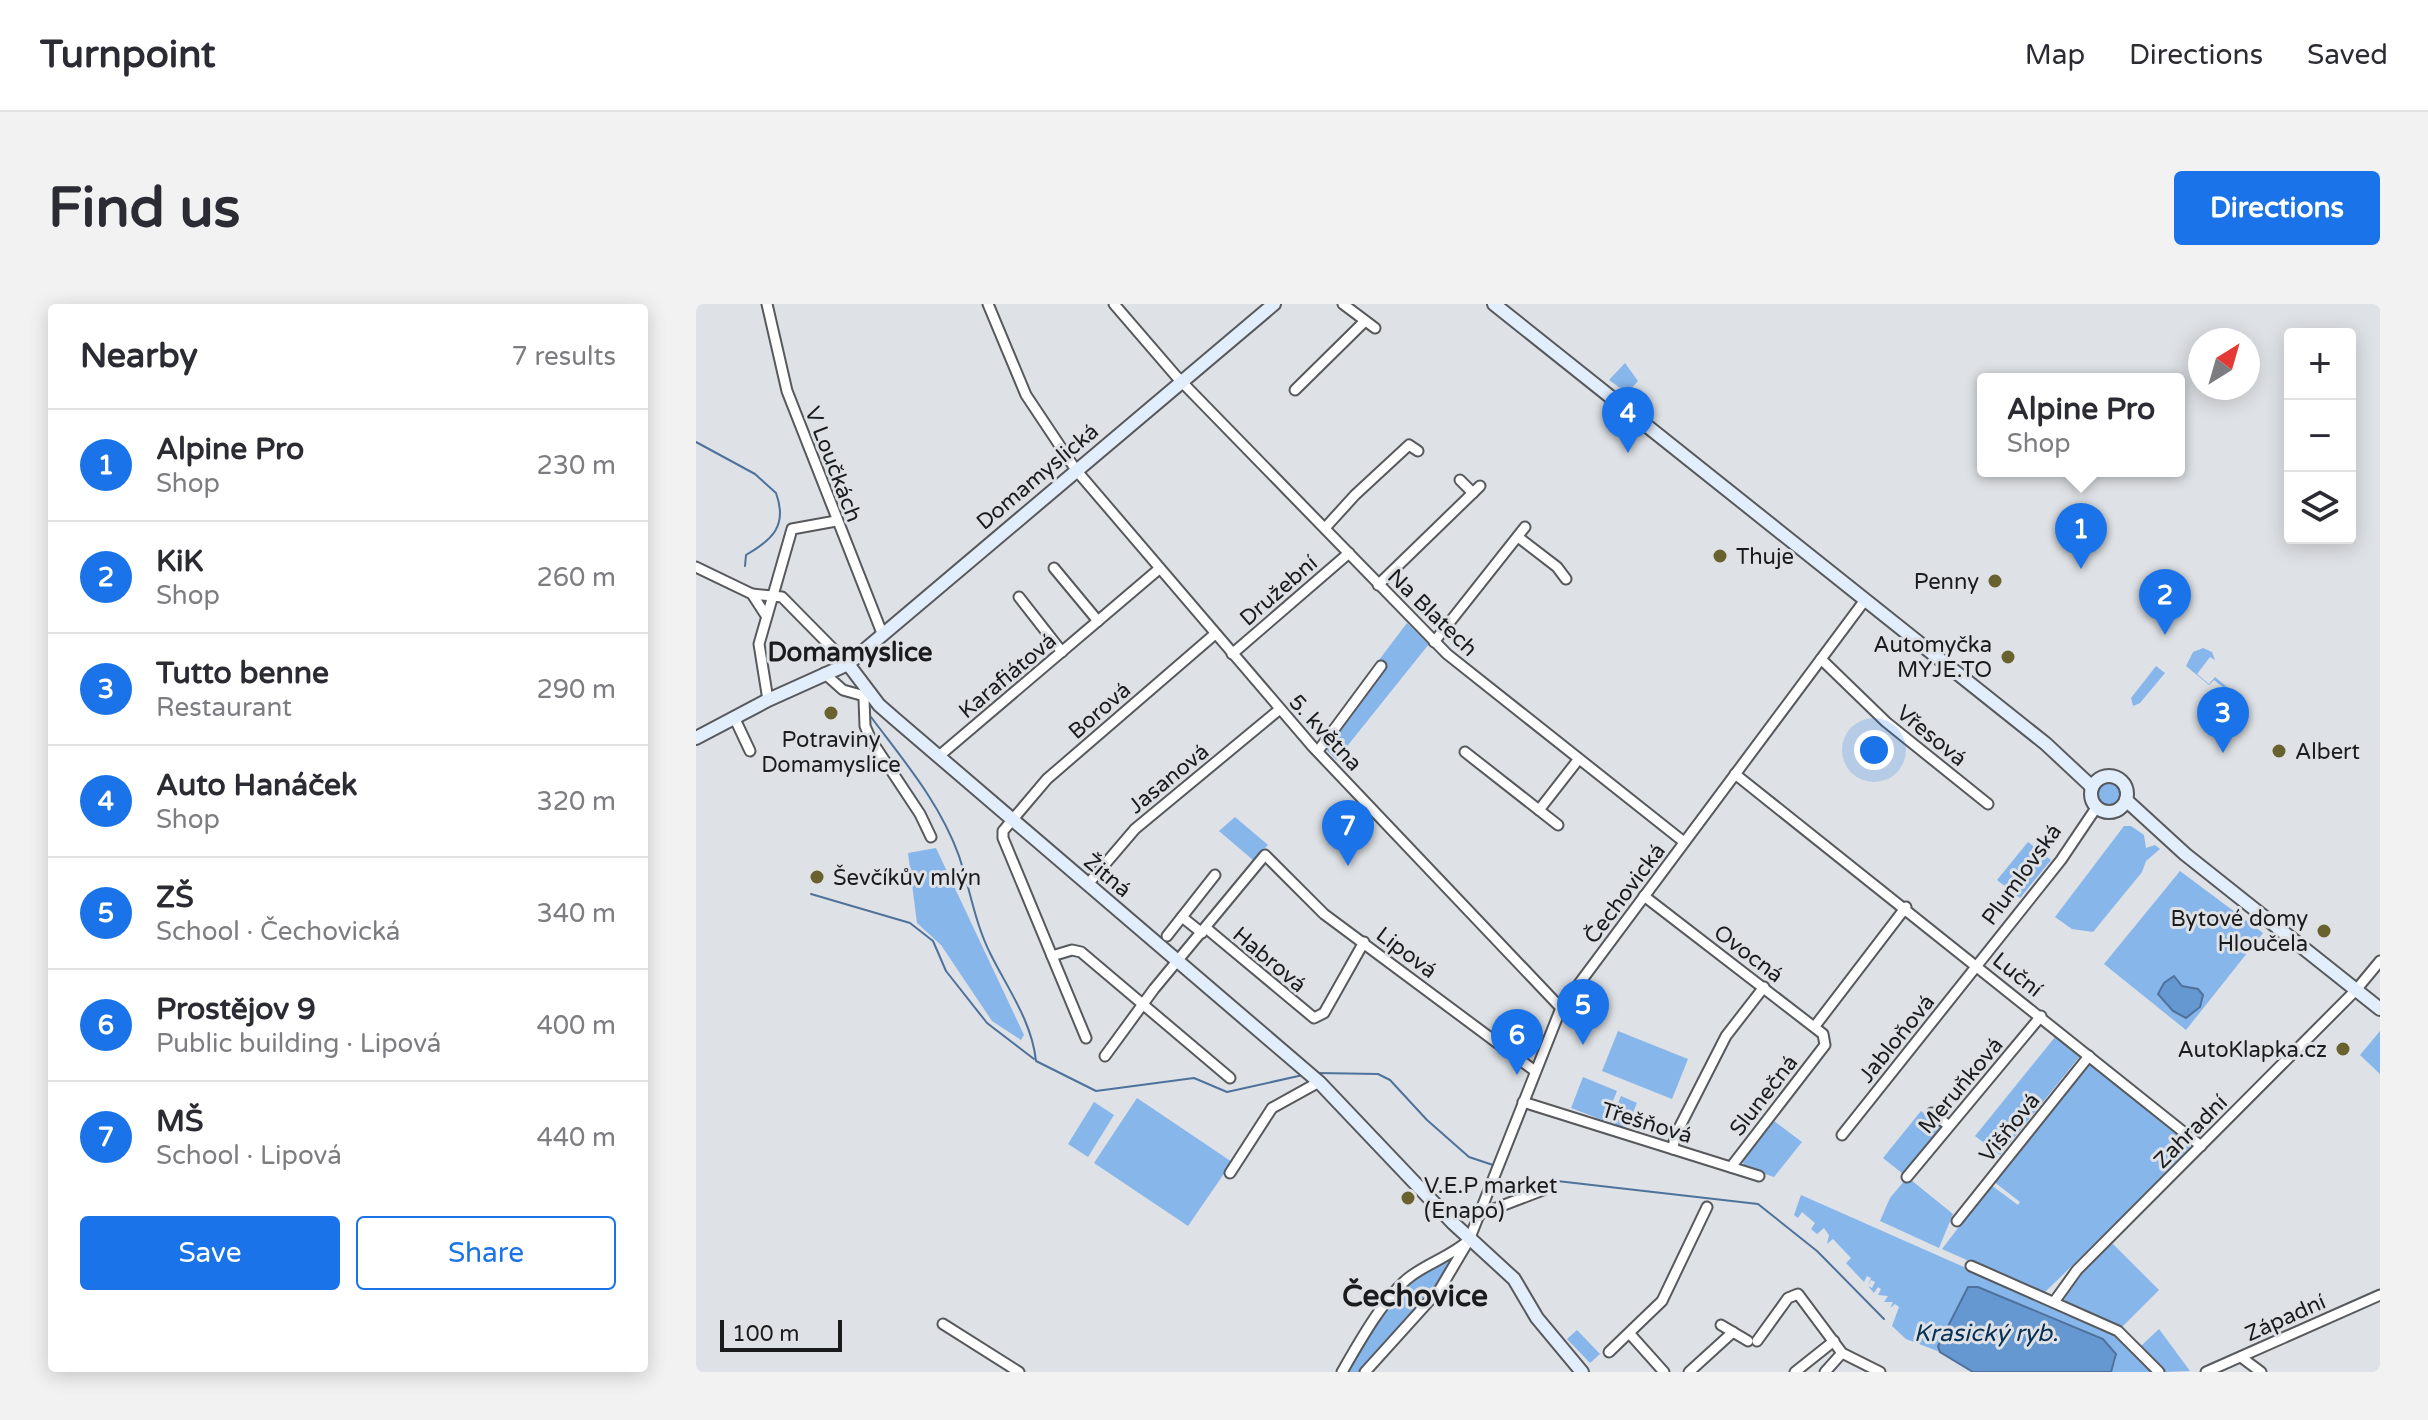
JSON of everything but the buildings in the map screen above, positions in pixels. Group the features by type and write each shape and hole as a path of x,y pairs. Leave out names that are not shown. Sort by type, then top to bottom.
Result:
{"street":[{"name":"V Loučkách","path":"767,304 787,391 882,633"},
{"name":"5. května","path":"988,304 1024,391 1076,470 1280,709 1561,1008"},
{"name":"Na Blatech","path":"1114,304 1181,381 1434,642 1684,842"},
{"name":"Domamyslická","path":"696,738 768,700 848,664 1274,304"},
{"path":"1343,304 1375,328"},
{"path":"1494,304 2095,783"},
{"path":"1295,390 1365,321"},
{"path":"1325,528 1410,444"},
{"path":"1378,585 1477,490 1460,480"},
{"path":"768,700 759,658 765,614 775,594 792,529 836,521"},
{"path":"1434,642 1525,527"},
{"path":"1518,537 1557,567 1566,579"},
{"name":"Družební","path":"1232,654 1349,553"},
{"path":"696,567 752,594 775,594 788,602 848,664"},
{"path":"1054,568 1098,621"},
{"name":"Karafiátová","path":"939,756 1159,569"},
{"path":"752,594 765,614"},
{"path":"1019,597 1062,652"},
{"name":"Čechovická","path":"1365,1372 1440,1289 1469,1240 1561,1008 1865,600"},
{"name":"Borová","path":"1012,820 1047,779 1215,634"},
{"name":"Vřesová","path":"1821,659 1886,722 1988,804"},
{"name":"Žitná","path":"848,664 868,697 1314,1077 1469,1240 1514,1279 1537,1318 1582,1372"},
{"path":"1318,751 1381,666"},
{"name":"Žitná","path":"824,673 849,693 868,697"},
{"name":"Žitná","path":"868,697 865,726 871,740 920,814 931,837"},
{"name":"Jasanová","path":"1088,884 1135,829 1280,709"},
{"path":"734,717 750,751"},
{"path":"1465,752 1558,825"},
{"path":"1539,810 1578,760"},
{"name":"Luční","path":"1735,774 1906,907 2201,1146"},
{"path":"2095,783 2110,776 2119,779 2126,789 2122,805"},
{"path":"2095,783 2091,798 2096,808 2107,812 2122,805"},
{"path":"2122,805 2380,1009"},
{"name":"Plumlovská","path":"1978,965 2063,857 2096,808"},
{"path":"1012,820 1003,838 1086,1038"},
{"name":"Lipová","path":"1204,931 1265,855 1324,914 1535,1071"},
{"path":"1167,936 1215,875"},
{"name":"Ovocná","path":"1644,896 1815,1026 1823,1034 1825,1045"},
{"path":"1815,1026 1906,907"},
{"path":"1105,1056 1142,1004 1204,931 1182,917"},
{"name":"Habrová","path":"1204,931 1314,1018 1324,1013 1364,942"},
{"path":"1052,956 1072,950 1081,952 1230,1078"},
{"name":"Zahradní","path":"2054,1302 2077,1270 2356,990 2380,961"},
{"name":"Jabloňová","path":"1842,1135 1978,965"},
{"path":"1673,1149 1675,1136 1719,1049 1764,987"},
{"name":"Meruňková","path":"1907,1177 2041,1016"},
{"name":"Slunečná","path":"1731,1167 1825,1045"},
{"name":"Višňová","path":"1957,1221 2089,1056"},
{"path":"1230,1173 1272,1108 1314,1077"},
{"name":"Třešňová","path":"1523,1102 1759,1176"},
{"path":"1932,1113 1948,1125"},
{"path":"1478,1215 1543,1190"},
{"path":"1609,1352 1662,1301 1707,1207"},
{"path":"1342,1372 1397,1288 1413,1274 1453,1255 1469,1240"},
{"path":"1971,1266 2118,1331 2159,1372"},
{"path":"1721,1325 1752,1341 1788,1298 1795,1294 1801,1297 1842,1353 1880,1372"},
{"name":"Západní","path":"2206,1372 2380,1295"},
{"path":"943,1324 1019,1372"},
{"path":"1689,1372 1733,1332"},
{"path":"1630,1334 1664,1372"},
{"path":"1795,1372 1834,1341"},
{"path":"1825,1372 1842,1353"},
{"path":"2241,1357 2261,1372"}],"shaded area":[{"path":"1625,363 1638,381 1627,393 1609,380"},
{"path":"1407,623 1429,644 1336,760 1325,748 1386,667 1379,660"},
{"path":"2203,648 2212,652 2215,660 2210,657 2197,674 2209,684 2215,677 2243,700 2239,706 2230,701 2234,696 2214,680 2209,685 2186,666 2193,652"},
{"path":"2156,666 2165,673 2140,703 2133,706 2131,698"},
{"path":"2109,781 2118,785 2122,794 2118,803 2109,807 2100,803 2096,794 2100,785"},
{"path":"1235,817 1268,845 1253,860 1219,831"},
{"path":"2124,826 2131,826 2144,835 2146,848 2155,845 2160,849 2146,861 2142,872 2093,932 2072,929 2055,917"},
{"path":"2028,842 2051,860 2020,898 1997,880"},
{"path":"936,848 1024,1035 1021,1040 992,1021 941,945 917,923 908,853"},
{"path":"2180,871 2263,933 2186,1030 2104,964"},
{"path":"1618,1031 1688,1059 1672,1099 1602,1071"},
{"path":"2380,1031 2380,1074 2360,1055"},
{"path":"2055,1037 2080,1056 2000,1155 1975,1136"},
{"path":"2089,1063 2190,1144 2190,1151 2043,1294 1942,1249 1991,1185 2018,1205 2020,1202 1993,1181"},
{"path":"1583,1077 1617,1091 1605,1121 1571,1108"},
{"path":"1621,1096 1637,1103 1626,1129 1610,1123"},
{"path":"1137,1098 1232,1162 1188,1226 1094,1163"},
{"path":"1094,1102 1114,1115 1088,1157 1068,1144"},
{"path":"1921,1111 1941,1127 1903,1174 1883,1158"},
{"path":"1774,1121 1802,1142 1774,1177 1744,1167 1743,1161"},
{"path":"1905,1180 1911,1180 1953,1214 1939,1248 1880,1221 1890,1198"},
{"path":"1801,1195 2111,1332 2155,1372 2111,1372 2115,1361 2103,1339 1973,1287 1938,1346 1940,1352 1906,1339 1892,1326 1899,1307 1895,1304 1890,1308 1893,1302 1884,1302 1888,1296 1878,1295 1881,1289 1878,1287 1874,1293 1868,1286 1872,1288 1875,1282 1871,1280 1868,1285 1871,1278 1867,1276 1864,1282 1846,1263 1851,1258 1833,1239 1827,1244 1829,1235 1824,1228 1817,1234 1811,1229 1815,1223 1802,1212 1798,1218 1794,1215"},
{"path":"2111,1242 2159,1290 2121,1328 2069,1305 2063,1298 2074,1277"},
{"path":"1453,1255 1460,1260 1365,1372 1342,1372 1397,1288"},
{"path":"2159,1329 2190,1371 2165,1372 2141,1346"},
{"path":"1577,1330 1600,1354 1590,1363 1567,1339"}],"water":[{"path":"2174,976 2182,986 2198,989 2203,995 2200,1007 2186,1018 2173,1011 2158,994 2164,983"},
{"name":"Krasický ryb.","path":"1968,1287 1978,1287 2103,1339 2116,1354 2111,1372 1973,1372 1940,1352 1938,1346"}],"waterway":[{"path":"696,442 755,474 776,493 779,523 763,544 746,555 745,566"},
{"path":"871,717 942,818 959,856 981,931 1030,1033 1036,1061 1096,1091 1194,1078 1227,1092 1303,1075"},
{"path":"811,894 910,923 933,941 946,971 987,1023 1034,1059"},
{"path":"1318,1073 1378,1074 1390,1080 1427,1120 1469,1157 1493,1165"},
{"path":"1557,1181 1758,1204 1817,1251 1884,1319"}],"place":[{"name":"Auto Hanáček","path":"1628,453"},
{"name":"Thuje","path":"1720,556"},
{"name":"Alpine Pro","path":"2081,569"},
{"name":"Penny","path":"1995,581"},
{"name":"KiK","path":"2165,635"},
{"name":"Automyčka MYJE.TO","path":"2008,657"},
{"name":"Potraviny Domamyslice","path":"831,713"},
{"name":"Albert","path":"2279,751"},
{"name":"Tutto benne","path":"2223,753"},
{"name":"MŠ","path":"1348,866"},
{"name":"Ševčíkův mlýn","path":"817,877"},
{"name":"Bytové domy Hloučela","path":"2324,931"},
{"name":"ZŠ","path":"1583,1045"},
{"name":"AutoKlapka.cz","path":"2343,1049"},
{"name":"Prostějov 9","path":"1517,1075"},
{"name":"V.E.P market (Enapo)","path":"1408,1198"}],"district":[{"name":"Domamyslice","path":"850,652"},
{"name":"Čechovice","path":"1415,1296"}]}
